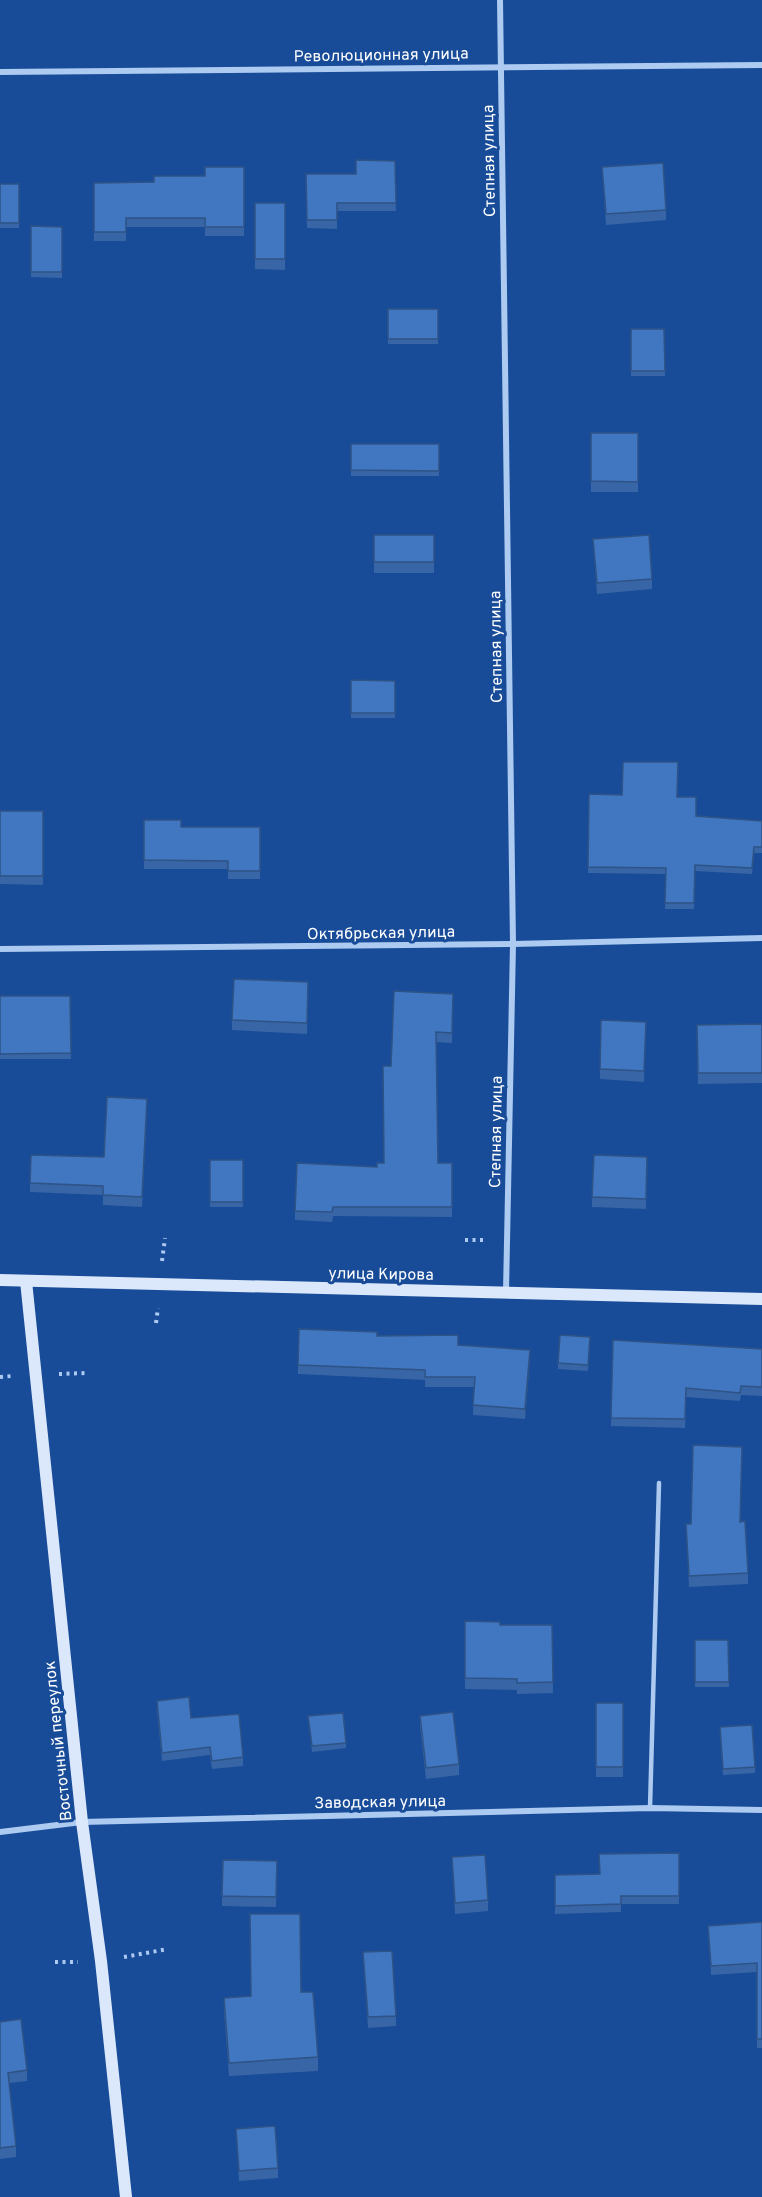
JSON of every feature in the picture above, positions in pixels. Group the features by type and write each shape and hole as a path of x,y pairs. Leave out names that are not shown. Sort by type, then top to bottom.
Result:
{"street":[{"name":"Степная улица","path":"500,0 513,944 506,1293"},
{"name":"Революционная улица","path":"0,72 762,65"},
{"name":"Октябрьская улица","path":"0,949 513,944 762,938"},
{"name":"улица Кирова","path":"0,1280 762,1299"},
{"name":"Восточный переулок","path":"26,1281 82,1821 101,1961 126,2197"},
{"name":"Заводская улица","path":"0,1832 82,1821 650,1808 762,1810"}],"lane":[{"path":"650,1808 659,1483"}],"building":[{"path":"356,160 395,161 396,203 337,203 337,220 307,220 306,174 356,174"},
{"path":"663,163 666,210 606,214 602,167"},
{"path":"205,167 244,167 244,227 205,227 205,218 126,218 126,232 94,232 94,183 154,182 154,176 205,176"},
{"path":"0,184 19,184 19,223 0,223"},
{"path":"255,203 285,203 285,259 255,259"},
{"path":"31,226 62,227 62,272 31,272"},
{"path":"388,309 438,309 438,339 388,339"},
{"path":"631,329 664,329 665,371 631,371"},
{"path":"591,433 638,433 638,482 591,481"},
{"path":"351,444 439,444 439,471 351,470"},
{"path":"374,535 434,535 434,562 374,562"},
{"path":"649,535 652,579 597,583 593,539"},
{"path":"351,680 395,681 395,713 351,713"},
{"path":"623,762 678,762 677,797 696,797 696,816 762,821 762,847 754,847 752,868 695,865 694,903 665,903 666,868 588,867 589,794 622,795"},
{"path":"0,811 43,811 43,876 0,876"},
{"path":"144,820 181,820 181,827 260,827 260,871 228,871 228,861 144,860"},
{"path":"234,979 308,982 307,1023 232,1020"},
{"path":"394,991 453,994 452,1033 436,1032 438,1163 452,1163 452,1207 333,1207 332,1212 295,1211 297,1163 377,1167 377,1163 384,1163 383,1066 391,1066"},
{"path":"0,996 70,996 71,1053 0,1054"},
{"path":"601,1020 646,1022 644,1071 600,1069"},
{"path":"762,1024 762,1073 698,1073 697,1025"},
{"path":"107,1097 147,1099 142,1197 103,1195 103,1186 30,1183 31,1155 104,1157"},
{"path":"594,1155 647,1157 646,1199 592,1197"},
{"path":"210,1160 243,1160 243,1202 210,1202"},
{"path":"299,1329 377,1332 377,1336 458,1335 458,1345 530,1350 525,1409 473,1405 475,1377 425,1377 425,1370 298,1365"},
{"path":"560,1335 590,1337 588,1365 558,1363"},
{"path":"613,1340 762,1349 762,1387 741,1386 740,1393 686,1388 685,1419 611,1418"},
{"path":"693,1445 742,1447 740,1522 745,1521 748,1573 689,1576 686,1524 691,1524"},
{"path":"465,1621 500,1622 500,1625 552,1625 553,1682 517,1683 517,1679 465,1678"},
{"path":"695,1640 728,1640 729,1682 695,1682"},
{"path":"189,1697 191,1718 239,1714 243,1757 212,1761 210,1747 162,1753 157,1701"},
{"path":"596,1703 623,1703 623,1767 596,1767"},
{"path":"453,1712 459,1764 426,1768 420,1716"},
{"path":"343,1713 346,1743 312,1746 308,1716"},
{"path":"752,1725 755,1767 723,1769 720,1727"},
{"path":"679,1853 679,1896 621,1896 621,1904 555,1906 555,1875 600,1874 599,1854"},
{"path":"485,1855 488,1900 455,1903 452,1857"},
{"path":"223,1860 277,1861 276,1897 222,1896"},
{"path":"250,1914 300,1914 301,1992 313,1992 318,2057 229,2063 224,1998 251,1996"},
{"path":"762,1922 762,2039 757,2039 757,1963 711,1966 708,1926"},
{"path":"392,1951 396,2016 368,2017 363,1952"},
{"path":"21,2019 27,2070 8,2073 16,2146 0,2148 0,2022"},
{"path":"275,2126 278,2168 239,2171 236,2129"}]}
